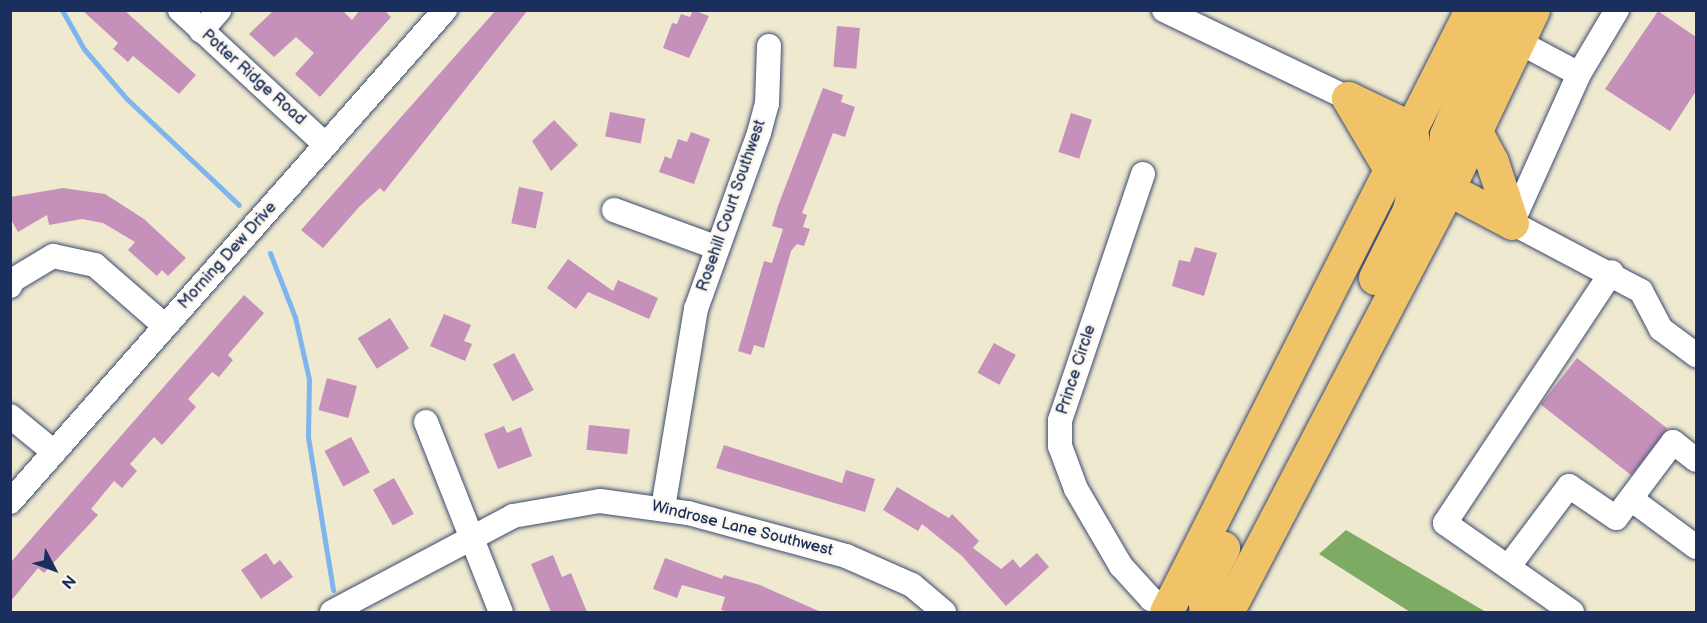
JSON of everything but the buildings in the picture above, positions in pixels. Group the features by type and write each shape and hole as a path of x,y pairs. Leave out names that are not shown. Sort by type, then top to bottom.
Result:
{"highway":[{"path":"1167,610 1471,10"},
{"path":"1448,189 1446,135 1500,10"},
{"path":"1227,612 1358,353 1448,189 1474,128 1533,10"},
{"path":"1348,98 1411,128"},
{"path":"1348,98 1390,169"},
{"path":"1358,353 1346,334 1408,210 1417,177 1411,128"},
{"path":"1474,128 1492,162 1512,223"},
{"path":"1448,189 1512,223"},
{"path":"1206,612 1203,588 1249,494 1237,472"}],"street":[{"name":"Potter Ridge Road","path":"180,10 326,145"},
{"path":"201,31 219,10"},
{"name":"Morning Dew Drive","path":"10,502 445,10"},
{"path":"1164,10 1195,17 1348,98"},
{"path":"1617,10 1579,74 1512,223 1612,272 1641,291 1661,329 1696,355"},
{"path":"1517,40 1579,74"},
{"name":"Rosehill Court Southwest","path":"663,508 696,309 715,247 759,133 767,104 769,46"},
{"name":"Prince Circle","path":"1143,174 1060,420 1060,446 1076,489 1120,566 1151,599 1167,610"},
{"path":"614,210 715,247"},
{"path":"10,286 13,280 53,256 95,265 165,326"},
{"path":"1572,612 1509,566 1445,524 1612,272"},
{"path":"10,416 54,452"},
{"path":"426,422 501,612"},
{"path":"1509,566 1569,486 1616,518 1673,442 1696,460"},
{"path":"1630,499 1696,547"},
{"name":"Windrose Lane Southwest","path":"332,612 472,536 549,506 600,501 663,508 886,570 944,612"}],"green space":[{"path":"1346,530 1486,612 1410,612 1319,554"}],"waterway":[{"path":"62,10 84,49 127,99 239,205"},
{"path":"270,253 295,317 309,379 308,437 333,590"}]}
